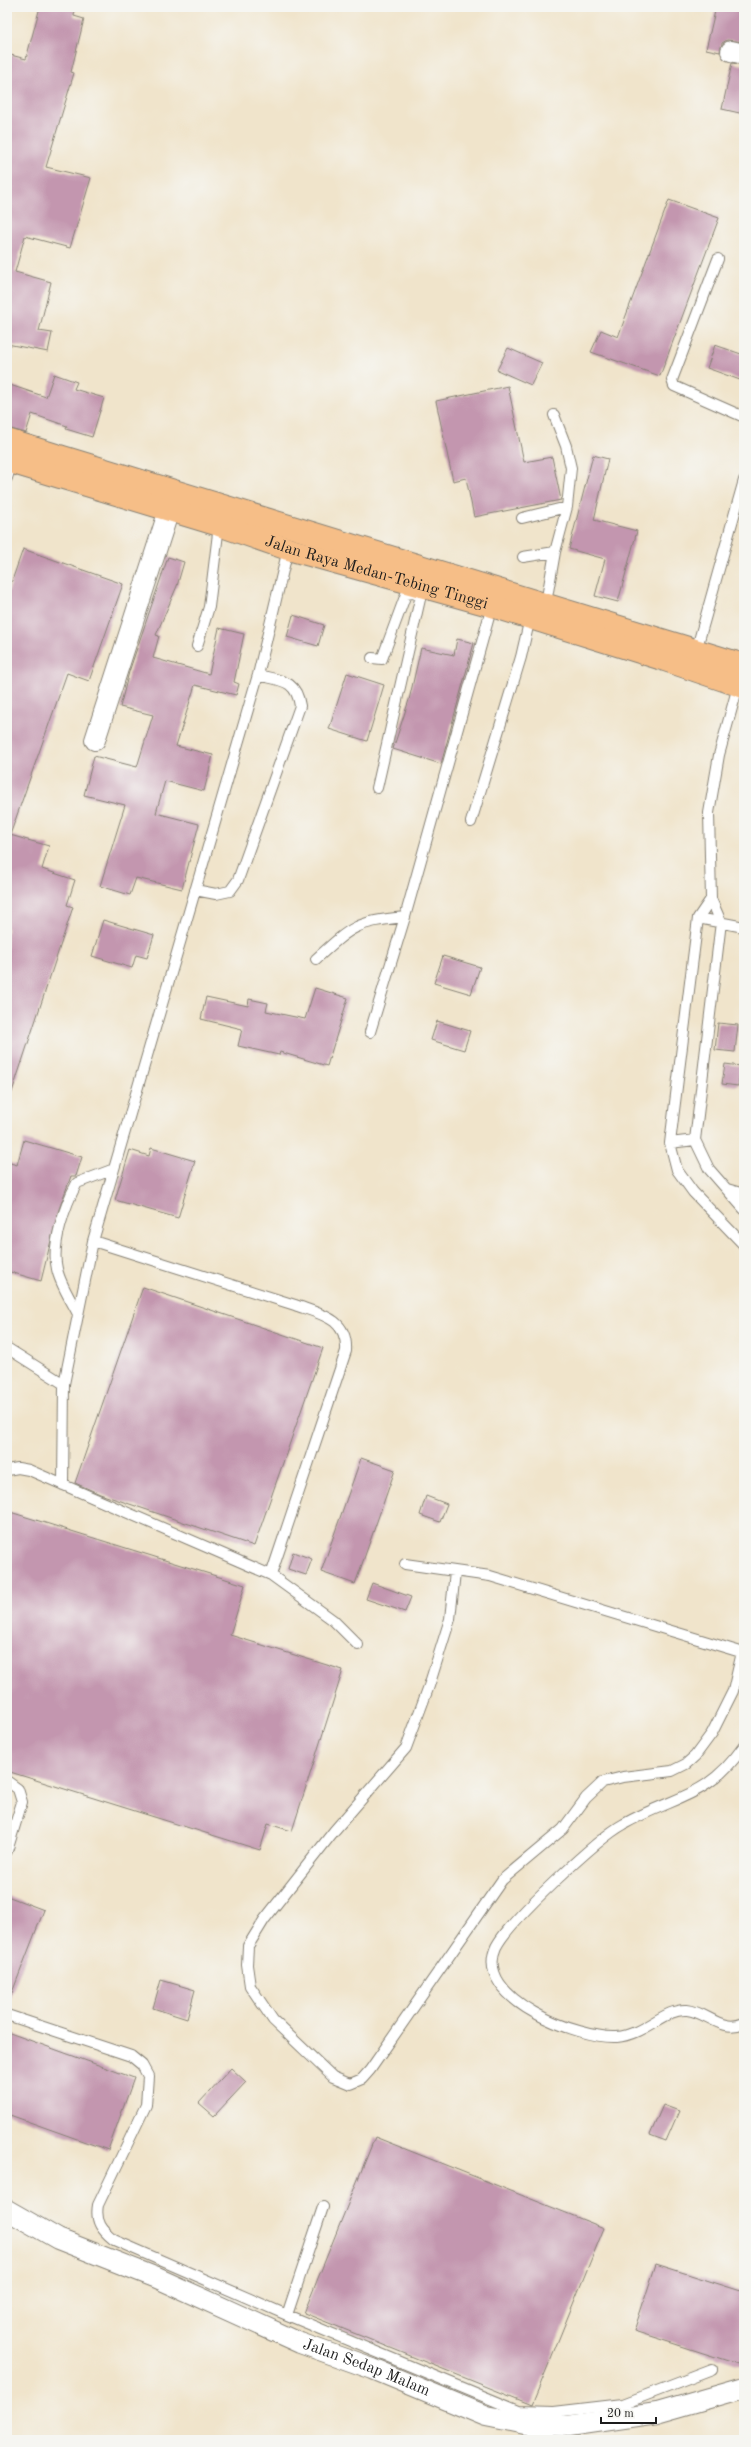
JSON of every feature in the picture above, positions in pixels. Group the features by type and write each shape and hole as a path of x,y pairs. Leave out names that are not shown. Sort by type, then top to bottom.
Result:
{"highway":[{"name":"Jalan Raya Medan-Tebing Tinggi","path":"7,440 696,651 742,679"},
{"name":"Jalan Raya Medan-Tebing Tinggi","path":"9,467 219,525 288,549 422,591 492,606 660,658 742,679"}],"street":[{"path":"95,740 169,510"},
{"name":"Jalan Sedap Malam","path":"7,2210 58,2239 171,2284 300,2343 373,2369 486,2416 539,2433 568,2426 657,2413 744,2388"}],"lane":[{"path":"718,259 672,380 674,386 744,417"},
{"path":"546,604 554,552 567,508 571,468 566,446 554,415"},
{"path":"696,651 744,480"},
{"path":"522,518 567,508"},
{"path":"197,646 209,606 219,525"},
{"path":"63,1485 64,1384 93,1241 258,675 288,549"},
{"path":"523,556 554,552"},
{"path":"372,658 382,659 406,594 422,591 377,788"},
{"path":"370,1032 405,917 492,606"},
{"path":"470,822 521,657 530,618"},
{"path":"196,890 216,894 230,891 238,880 300,706 298,692 289,683 258,675"},
{"path":"742,679 719,755 709,813 711,899 721,922 695,1140 709,1169 744,1209"},
{"path":"711,899 698,918 670,1143 677,1170 693,1192 744,1245"},
{"path":"316,959 347,930 372,920 405,917"},
{"path":"698,918 744,926"},
{"path":"670,1143 695,1140"},
{"path":"78,1314 57,1271 54,1256 57,1239 71,1194 77,1183 114,1169"},
{"path":"727,1189 744,1194"},
{"path":"93,1241 323,1315 342,1327 346,1334 346,1351 271,1575"},
{"path":"7,1348 64,1384"},
{"path":"7,1470 18,1468 29,1470 271,1575 333,1620 358,1646"},
{"path":"404,1564 490,1576 542,1590 743,1653 732,1691 712,1733 695,1756 686,1764 672,1771 623,1777 603,1782 586,1798 563,1829 502,1880 370,2070 362,2079 350,2084 333,2077 273,2020 250,1986 247,1965 248,1946 264,1920 334,1831 406,1748 430,1686 450,1618 455,1572"},
{"path":"744,1746 732,1763 717,1778 695,1793 623,1824 592,1847 533,1903 500,1941 494,1957 494,1970 498,1982 513,2000 556,2022 594,2035 617,2037 630,2035 674,2012 688,2010 723,2026 744,2023"},
{"path":"7,1782 18,1789 22,1802 7,1851"},
{"path":"7,2015 131,2056 142,2065 148,2076 146,2104 98,2205 98,2223 114,2240 287,2315 519,2411 554,2412 623,2404 712,2370"},
{"path":"287,2315 323,2208"}],"building":[{"path":"40,7 75,7 74,16 84,19 71,72 74,73 46,167 91,178 70,248 25,236 15,272 51,282 39,331 52,333 48,352 7,344 7,54 26,59"},
{"path":"716,7 744,12 744,42 727,40 722,43 720,52 706,49"},
{"path":"732,63 744,65 744,114 722,109"},
{"path":"669,200 719,218 660,376 591,352 601,330 618,337"},
{"path":"715,345 744,355 744,369 740,380 707,368"},
{"path":"508,348 542,363 531,385 497,370"},
{"path":"54,374 77,382 74,389 104,398 92,437 66,429 67,426 32,414 26,433 7,428 7,384 46,397"},
{"path":"508,386 524,462 552,457 561,500 474,517 466,478 453,481 436,401"},
{"path":"593,455 608,459 594,520 637,531 618,602 595,596 605,559 569,549"},
{"path":"23,549 123,584 89,681 67,673 10,835 49,846 42,869 75,880 67,905 73,907 10,1098 7,1098 7,595"},
{"path":"168,557 184,562 177,586 156,635 159,636 153,658 209,674 219,628 244,634 234,682 239,684 236,695 195,685 176,746 213,755 204,791 165,781 156,813 199,824 182,889 136,878 130,895 100,886 125,805 84,795 94,756 137,767 153,715 120,707 129,672"},
{"path":"293,615 324,625 318,646 287,637"},
{"path":"457,639 474,643 441,764 393,749 409,700 421,648 454,655"},
{"path":"347,673 384,685 367,741 329,729"},
{"path":"103,920 154,935 147,958 136,955 132,968 92,956"},
{"path":"443,956 480,967 471,994 434,983"},
{"path":"315,988 348,998 327,1066 280,1052 279,1055 238,1046 242,1029 201,1019 206,997 248,1006 249,999 268,1003 266,1011 305,1019"},
{"path":"437,1021 470,1031 464,1050 431,1040"},
{"path":"718,1023 738,1025 735,1052 715,1050"},
{"path":"725,1064 741,1066 738,1086 722,1084"},
{"path":"24,1140 82,1157 76,1176 71,1176 58,1212 41,1281 7,1271 7,1162 17,1165"},
{"path":"151,1148 195,1161 178,1218 115,1200 130,1150 149,1156"},
{"path":"143,1287 323,1348 254,1546 100,1494 75,1483"},
{"path":"361,1458 395,1470 355,1584 321,1572"},
{"path":"426,1496 447,1504 440,1522 420,1515"},
{"path":"7,1511 245,1585 230,1635 343,1670 292,1831 268,1824 260,1850 7,1771"},
{"path":"293,1552 312,1559 306,1575 288,1569"},
{"path":"372,1583 411,1597 405,1612 366,1599"},
{"path":"7,1896 44,1910 8,2003 7,2003"},
{"path":"161,1980 195,1990 187,2019 153,2008"},
{"path":"7,2032 134,2078 108,2150 7,2114"},
{"path":"231,2068 246,2082 214,2116 199,2103"},
{"path":"663,2105 679,2111 666,2141 650,2135"},
{"path":"375,2137 604,2228 532,2405 304,2313"},
{"path":"656,2264 744,2292 744,2366 634,2331"}]}
